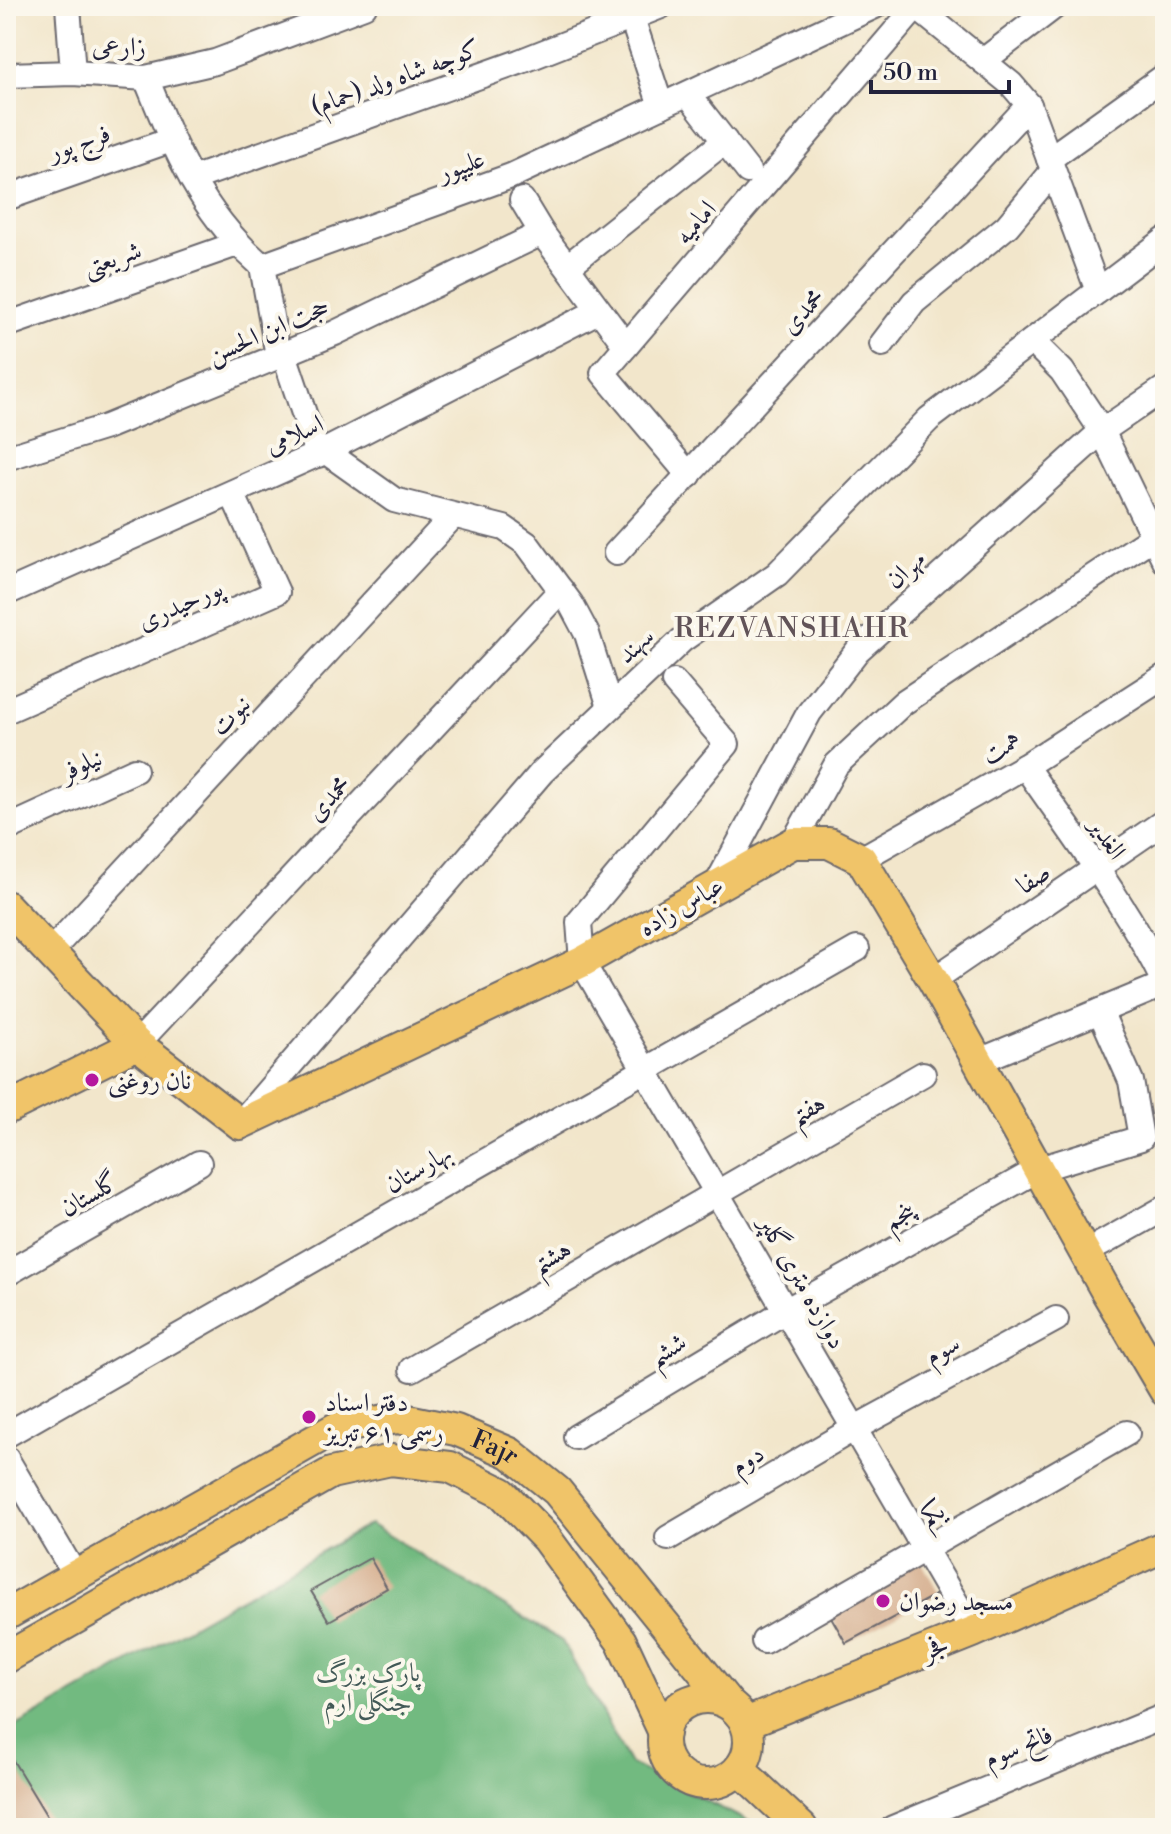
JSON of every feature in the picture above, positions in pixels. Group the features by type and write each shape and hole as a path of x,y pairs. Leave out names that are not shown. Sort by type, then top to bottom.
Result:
{"main road":[{"name":"عباس زاده","path":"240,1124 582,962 793,843"},
{"path":"793,843 829,843 861,859 933,980 1165,1391"},
{"path":"6,906 137,1044 240,1124"},
{"path":"6,1109 137,1044"},
{"name":"Fajr","path":"6,1615 336,1428 398,1418 456,1430 510,1453 557,1491 737,1713"},
{"name":"Fajr","path":"6,1658 331,1473 391,1460 450,1467 502,1493 546,1538 621,1641 664,1733"},
{"name":"فجر","path":"737,1713 973,1632 1165,1546"},
{"path":"75,1575 94,1608"},
{"path":"702,1698 716,1698 737,1713 749,1746 739,1769 715,1783 688,1780 676,1772 664,1747 664,1733 677,1709 702,1698"},
{"path":"739,1769 802,1828"}],"street":[{"path":"68,6 73,73"},
{"name":"زارعی","path":"6,75 73,73 146,78 215,62 364,6"},
{"name":"کوچه شاه ولد (حمام)","path":"192,179 519,62 630,12 661,6"},
{"name":"علیپور","path":"262,266 511,176 875,6"},
{"path":"915,6 1011,84 1029,105 1098,291"},
{"name":"امامیه","path":"689,475 603,373 915,6"},
{"path":"983,61 1055,6"},
{"path":"630,12 661,106"},
{"path":"882,344 914,302 1007,226 1051,165 1165,76"},
{"path":"146,78 171,140 206,205 237,244 262,266 281,355 322,453 394,500 504,528 527,544 561,590 587,634 610,707"},
{"path":"688,94 748,171"},
{"name":"محمدی","path":"616,553 1029,105"},
{"name":"فرج پور","path":"6,198 171,140"},
{"path":"568,266 725,141"},
{"path":"522,200 542,233 626,346"},
{"name":"حجت ابن الحسن","path":"6,458 106,427 335,333 542,233"},
{"name":"سهند","path":"240,1124 542,772 610,707 682,640 777,574 929,419 1165,240"},
{"name":"شریعتی","path":"6,325 237,244"},
{"name":"اسلامی","path":"6,593 322,453 598,311"},
{"path":"1032,341 1062,371 1102,431 1159,533 1165,561"},
{"name":"مهران","path":"717,884 809,713 858,650 1102,431 1165,388"},
{"name":"پورحیدری","path":"6,711 277,592 232,493"},
{"name":"نبوت","path":"49,953 453,516"},
{"path":"793,843 836,765 904,702 1159,533"},
{"name":"محمدی","path":"137,1044 561,590"},
{"name":"همت","path":"861,859 1025,766 1165,676"},
{"path":"582,962 579,922 727,744 674,682"},
{"name":"الغدیر","path":"1025,766 1096,869 1158,950 1165,984"},
{"name":"نیلوفر","path":"6,829 135,770"},
{"name":"صفا","path":"933,980 1165,821"},
{"name":"بهارستان","path":"6,1435 857,949"},
{"name":"دوازده متری گلپر","path":"582,962 973,1632"},
{"path":"979,1061 1165,984"},
{"name":"پنجم","path":"787,1310 1039,1169 1141,1138 1131,1081 1100,1011"},
{"name":"هفتم","path":"718,1192 923,1074"},
{"name":"گلستان","path":"6,1274 199,1163"},
{"name":"هشتم","path":"412,1369 718,1192"},
{"path":"1101,1244 1165,1208"},
{"name":"ششم","path":"576,1437 787,1310"},
{"name":"سوم","path":"855,1428 1056,1319"},
{"name":"دوم","path":"668,1538 855,1428"},
{"name":"یکم","path":"764,1641 1127,1433"},
{"path":"6,1458 75,1575"},
{"name":"فاتح سوم","path":"893,1828 1165,1716"}],"green space":[{"name":"پارک بزرگ جنگلی ارم","path":"370,1524 562,1641 630,1764 762,1828 6,1828 6,1732"}],"building":[{"path":"370,1558 387,1588 329,1621 311,1591"},
{"name":"مسجد رضوان","path":"920,1559 939,1593 846,1643 827,1610"},
{"path":"6,1749 54,1828 6,1828"}],"place":[{"name":"نان روغنی","path":"92,1080"},
{"name":"دفتر اسناد رسمی ۶۱ تبریز","path":"309,1417"},
{"name":"مسجد رضوان","path":"883,1601"}],"district":[{"name":"REZVANSHAHR","path":"792,627"}]}
